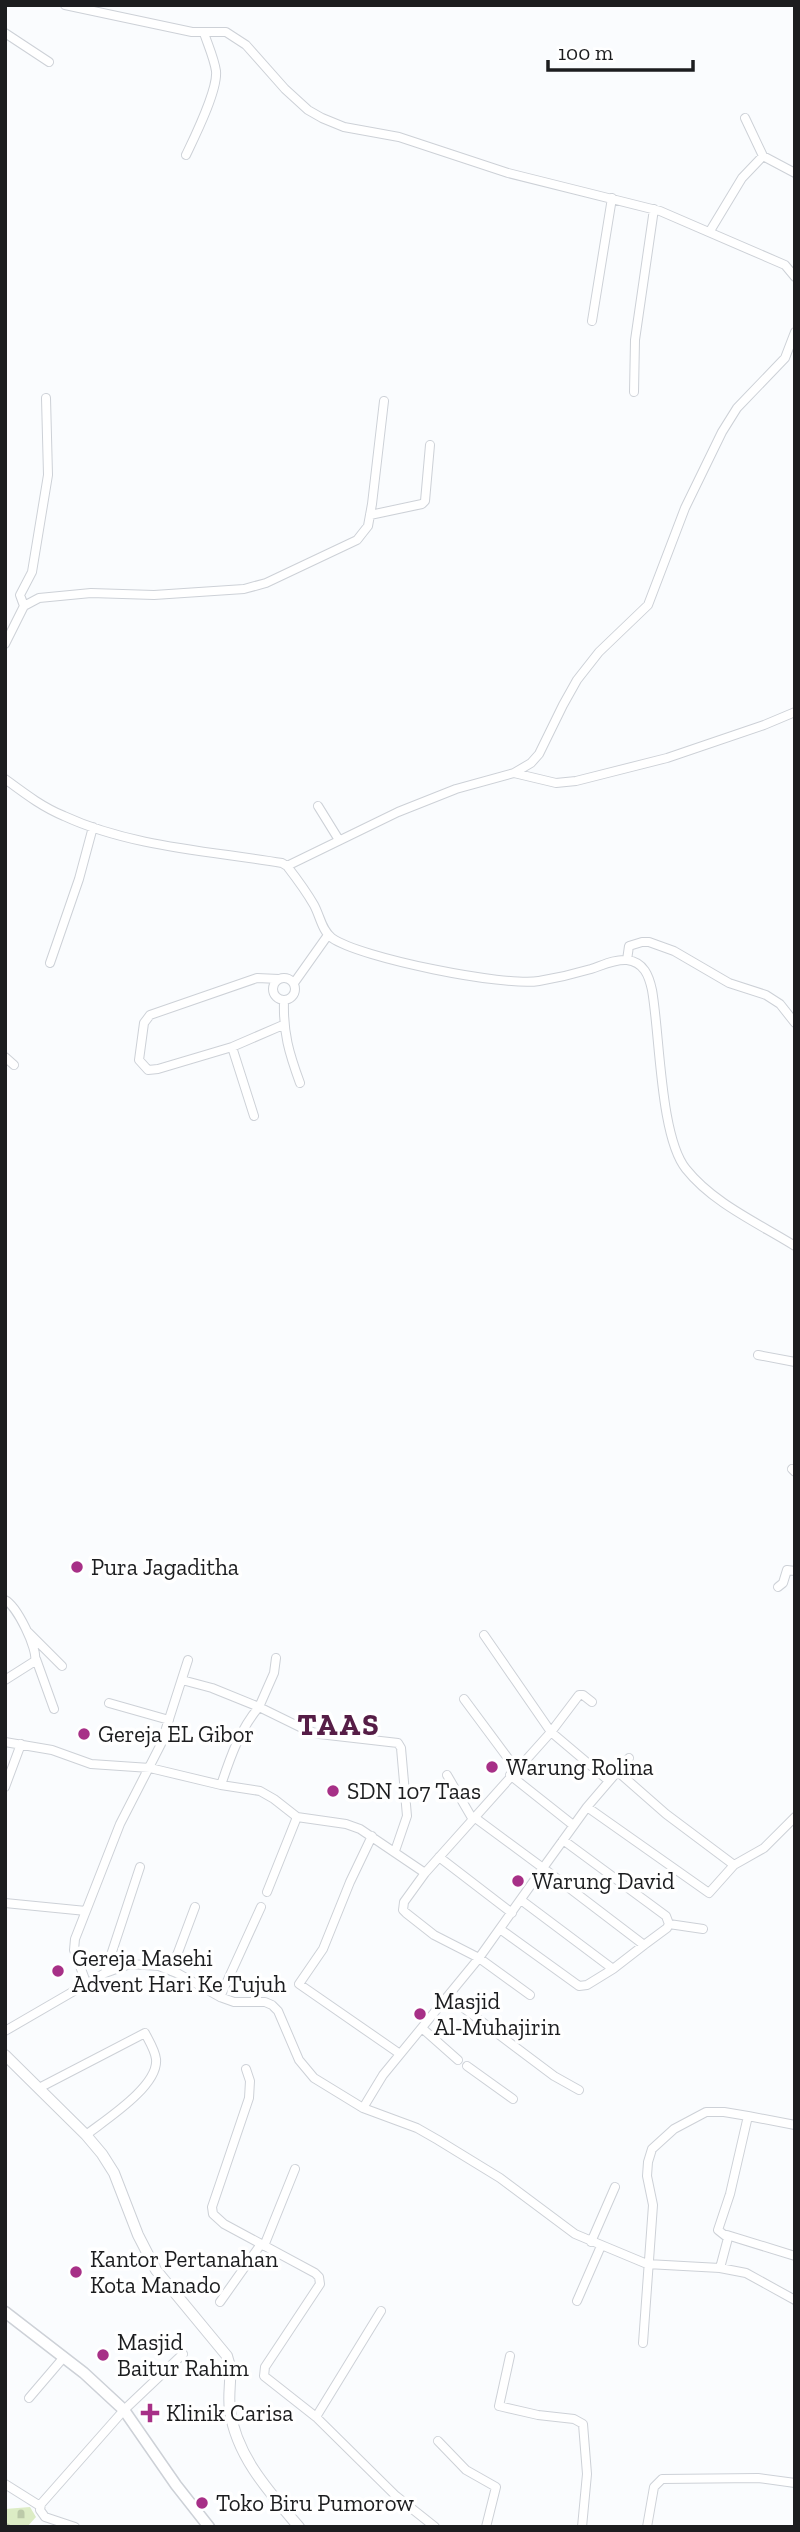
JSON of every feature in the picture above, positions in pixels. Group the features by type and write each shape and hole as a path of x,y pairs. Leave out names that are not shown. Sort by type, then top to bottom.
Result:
{"main road":[{"path":"7,2317 64,2357 124,2410 209,2527"}],"street":[{"path":"65,5 204,33 226,32 246,45 267,71 308,110 333,123 398,137 508,173 654,209 795,270"},
{"path":"5,33 49,62"},
{"path":"186,155 198,131 215,80 215,66 204,33"},
{"path":"745,118 763,156 795,173"},
{"path":"710,231 736,187 763,156"},
{"path":"592,321 612,198"},
{"path":"634,392 635,340 654,209"},
{"path":"785,265 795,277"},
{"path":"287,866 456,789 514,773 531,763 539,754 577,680 599,652 648,605 685,508 730,417 785,358 795,332"},
{"path":"24,606 20,595 32,572 48,475 46,398"},
{"path":"5,644 24,606 39,598 91,593 154,595 244,589 266,583 357,540 364,534 370,515 384,401"},
{"path":"370,515 422,505 425,501 429,445"},
{"path":"514,773 556,783 576,781 667,758 752,730 795,712"},
{"path":"5,779 48,809 93,827 179,847 282,863 308,895 328,935 371,954 523,983 558,977 616,961 627,960 639,964 645,971 652,990 667,1118 677,1156 699,1183 722,1202 795,1246"},
{"path":"318,806 339,840"},
{"path":"50,963 79,879 93,827"},
{"path":"284,1000 294,995 294,983 328,935"},
{"path":"627,960 629,946 642,942 656,944 729,983 766,995 780,1004 795,1023"},
{"path":"283,1024 232,1047 158,1069 148,1070 139,1060 144,1023 150,1015 257,978 284,977 294,983"},
{"path":"278,979 274,983 274,995 284,1000"},
{"path":"284,1000 286,1045 300,1083"},
{"path":"232,1047 254,1116"},
{"path":"5,1057 14,1065"},
{"path":"758,1354 795,1362"},
{"path":"778,1587 783,1583 786,1571 794,1568"},
{"path":"5,1600 11,1603 26,1630 54,1709"},
{"path":"26,1630 62,1666"},
{"path":"485,1635 551,1732 609,1781"},
{"path":"220,1785 236,1745 259,1707 274,1673 276,1658"},
{"path":"5,1680 36,1659"},
{"path":"87,1985 74,1950 75,1939 124,1817 150,1768 188,1660"},
{"path":"182,1680 212,1688 319,1734 398,1743 406,1784 407,1816 395,1851"},
{"path":"530,1995 479,1958 428,1931 404,1910 404,1902 425,1873 551,1732 579,1695 592,1702"},
{"path":"464,1699 513,1772 573,1825"},
{"path":"109,1703 169,1720"},
{"path":"5,1742 52,1750 91,1764 150,1768 267,1794 297,1817 346,1824 372,1836 425,1873"},
{"path":"5,1787 21,1744"},
{"path":"363,2108 383,2075 479,1958 573,1825 629,1758"},
{"path":"617,1771 666,1814 734,1865"},
{"path":"447,1775 473,1817 644,1945"},
{"path":"587,1807 709,1894 734,1865 764,1848 795,1817"},
{"path":"267,1892 297,1817"},
{"path":"372,1836 350,1882 332,1930 317,1959 299,1984 400,2054"},
{"path":"563,1840 666,1916 669,1924"},
{"path":"439,1857 512,1913"},
{"path":"106,1973 141,1867"},
{"path":"521,1900 613,1969"},
{"path":"5,1903 86,1911"},
{"path":"171,1971 195,1907"},
{"path":"220,1997 261,1907"},
{"path":"500,1928 579,1986 587,1985 613,1969 669,1924 702,1929"},
{"path":"5,2031 106,1973 130,1965 159,1966 234,2002 265,2002 278,2011 304,2069 326,2086 363,2108 417,2128 438,2140 500,2178 555,2221 591,2242 647,2264 720,2268 754,2276 795,2300"},
{"path":"449,1997 560,2080 579,2090"},
{"path":"420,2032 458,2060"},
{"path":"39,2088 145,2033 156,2059 154,2072 132,2099 86,2135"},
{"path":"5,2055 86,2135 114,2173 138,2235 156,2270 227,2356 230,2364 229,2407 233,2428 247,2460 299,2527"},
{"path":"467,2066 513,2099"},
{"path":"246,2069 250,2081 249,2098 212,2207 216,2218 319,2277 320,2284 263,2373 267,2380 316,2417 396,2496 435,2527"},
{"path":"643,2343 653,2205 647,2176 652,2149 674,2129 692,2118 713,2111 795,2125"},
{"path":"748,2116 718,2230 795,2256"},
{"path":"220,2302 263,2245 295,2169"},
{"path":"591,2242 615,2188"},
{"path":"720,2268 727,2235"},
{"path":"578,2301 601,2246"},
{"path":"316,2417 381,2311"},
{"path":"40,2506 124,2410 183,2354"},
{"path":"510,2356 499,2406 538,2415 574,2419 583,2424 587,2474 582,2527"},
{"path":"29,2398 64,2357"},
{"path":"438,2441 466,2470 496,2487 486,2527"},
{"path":"647,2527 654,2487 662,2479 758,2478 795,2483"},
{"path":"5,2484 40,2506 45,2517 62,2525 75,2527"}],"green space":[{"path":"30,2507 36,2517 27,2527 5,2527 5,2509"}],"place":[{"name":"Pura Jagaditha","path":"77,1567"},
{"name":"Gereja EL Gibor","path":"84,1734"},
{"name":"Warung Rolina","path":"492,1767"},
{"name":"SDN 107 Taas","path":"333,1791"},
{"name":"Warung David","path":"518,1881"},
{"name":"Gereja Masehi Advent Hari Ke Tujuh","path":"58,1971"},
{"name":"Masjid Al-Muhajirin","path":"420,2014"},
{"name":"Kantor Pertanahan Kota Manado","path":"76,2272"},
{"name":"Masjid Baitur Rahim","path":"103,2355"},
{"name":"Klinik Carisa","path":"150,2413"},
{"name":"Toko Biru Pumorow","path":"202,2503"}],"district":[{"name":"TAAS","path":"339,1725"}]}
